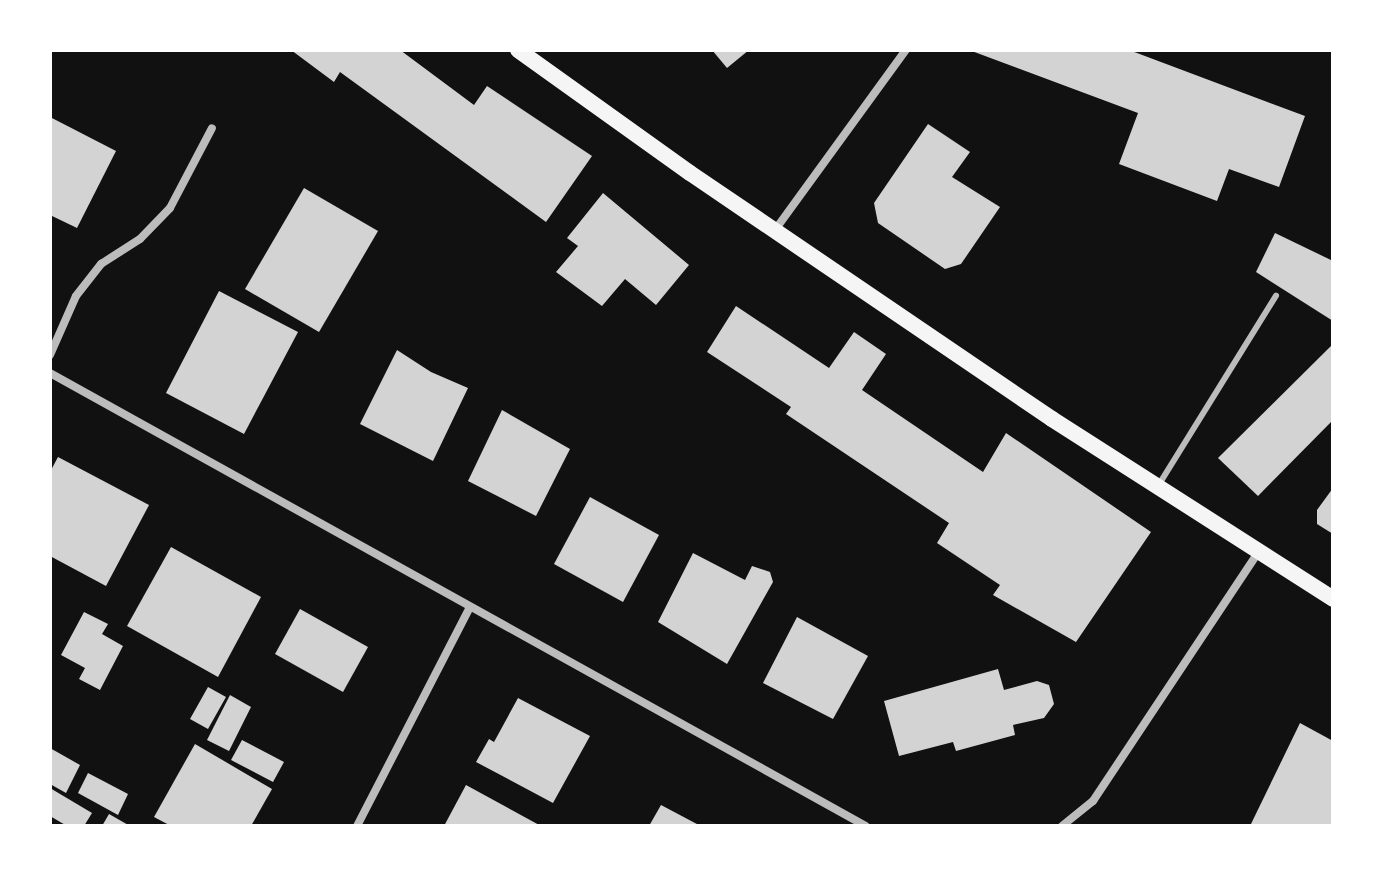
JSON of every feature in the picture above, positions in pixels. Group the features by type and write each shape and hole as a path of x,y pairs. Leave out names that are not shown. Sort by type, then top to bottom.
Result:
{"main road":[{"path":"518,50 1052,419 1333,599"}],"street":[{"path":"775,230 906,50"},
{"path":"50,355 76,296 101,264 140,239 170,208 212,128"},
{"path":"50,373 866,826"},
{"path":"1062,826 1093,801 1258,553"},
{"path":"357,826 470,607"}],"lane":[{"path":"1158,486 1276,296"}],"building":[{"path":"291,50 400,50 474,105 487,86 592,156 546,222 340,72 334,82"},
{"path":"712,50 749,50 727,68"},
{"path":"969,50 1129,50 1305,116 1279,187 1229,169 1217,201 1119,164 1138,113"},
{"path":"50,117 116,151 77,228 50,215"},
{"path":"928,124 970,152 952,177 1000,207 961,264 945,269 878,223 874,203"},
{"path":"304,188 378,231 319,332 245,289"},
{"path":"603,193 689,265 656,305 625,279 602,306 556,272 578,246 567,238"},
{"path":"1275,233 1333,261 1333,321 1256,272"},
{"path":"219,291 298,332 244,434 166,393"},
{"path":"736,306 829,368 854,332 886,354 862,390 983,472 1006,433 1151,532 1076,642 993,595 1000,585 937,543 949,523 786,414 791,407 707,352"},
{"path":"1333,344 1333,420 1258,496 1218,458"},
{"path":"397,350 431,372 468,388 433,461 360,424"},
{"path":"502,410 570,449 536,516 468,481"},
{"path":"58,457 149,505 106,586 50,556 50,472"},
{"path":"1333,488 1333,534 1317,524 1317,510"},
{"path":"590,497 659,535 623,602 554,564"},
{"path":"171,547 261,597 218,677 127,626"},
{"path":"693,553 745,580 752,566 770,572 773,582 727,664 658,622"},
{"path":"300,609 368,647 343,692 275,654"},
{"path":"84,612 108,624 102,634 123,646 100,690 79,679 85,668 61,655"},
{"path":"797,617 868,656 833,719 763,683"},
{"path":"998,669 1004,690 1037,681 1049,685 1054,704 1044,718 1013,725 1015,735 956,751 953,742 899,756 884,701"},
{"path":"208,687 226,697 208,729 190,719"},
{"path":"230,695 251,707 229,751 207,740"},
{"path":"518,698 590,736 553,803 476,762 489,739 494,742"},
{"path":"1300,723 1333,741 1333,826 1250,826"},
{"path":"242,740 284,762 273,782 231,760"},
{"path":"195,744 272,789 251,826 171,826 154,817"},
{"path":"50,748 80,765 66,793 50,784"},
{"path":"88,773 128,794 118,815 78,793"},
{"path":"466,785 541,826 444,826"},
{"path":"50,788 92,813 84,826 67,826 50,816"},
{"path":"661,805 695,823 701,826 649,826"},
{"path":"109,814 130,826 102,826"}]}
